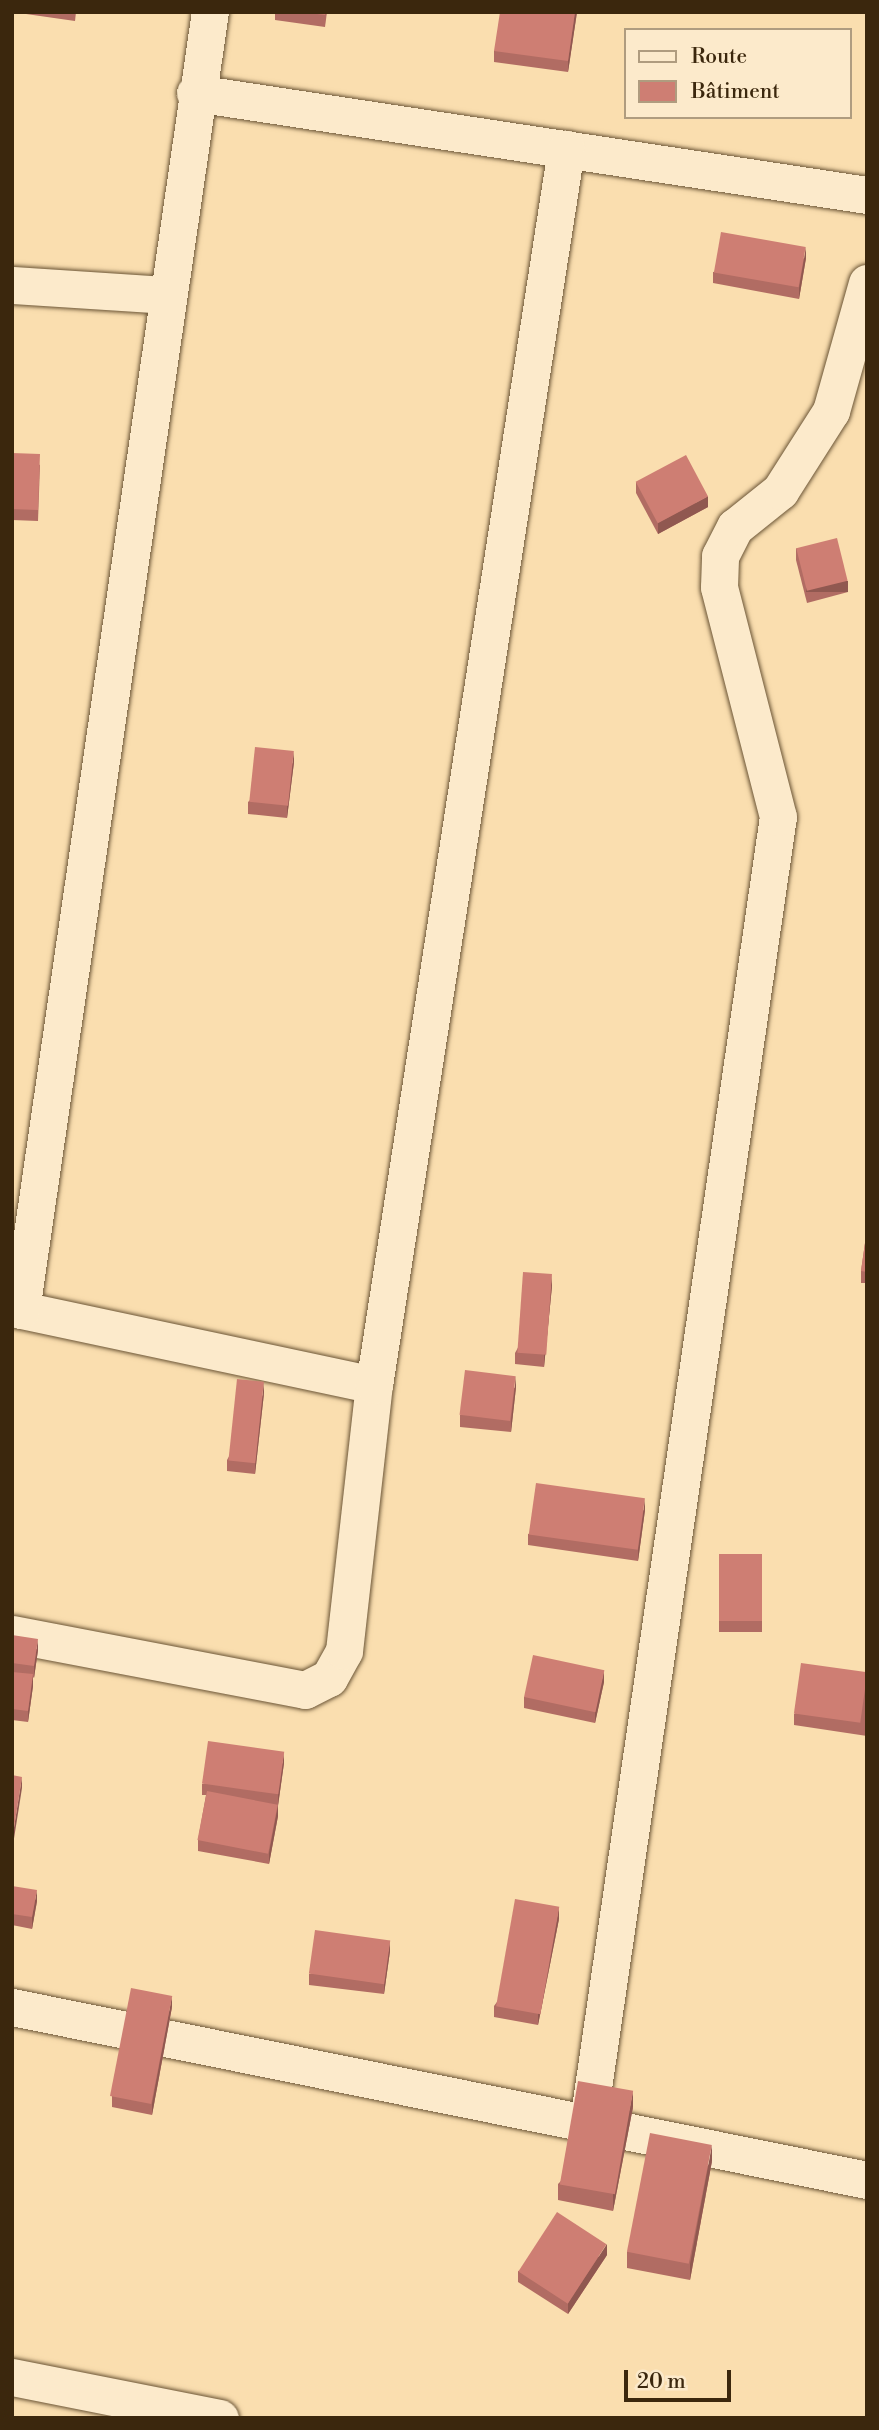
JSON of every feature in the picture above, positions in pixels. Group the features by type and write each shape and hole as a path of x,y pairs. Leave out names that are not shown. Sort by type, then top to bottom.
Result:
{"street":[{"path":"210,12 195,93 17,1309 374,1385"},
{"path":"195,93 867,195"},
{"path":"12,1634 305,1690 330,1678 344,1651 374,1385 566,149"},
{"path":"588,2122 778,817 719,587 720,556 735,527 780,491 831,411 867,283"},
{"path":"12,285 166,295"},
{"path":"12,2007 867,2180"},
{"path":"12,2376 220,2418"}],"building":[{"path":"301,12 326,12 325,15"},
{"path":"500,12 575,12 568,61 494,51"},
{"path":"721,232 806,247 799,287 714,272"},
{"path":"12,453 40,454 38,510 12,509"},
{"path":"686,455 708,496 658,523 636,482"},
{"path":"837,538 848,581 807,591 796,548"},
{"path":"255,747 294,751 288,806 249,802"},
{"path":"867,1229 867,1272 861,1271"},
{"path":"523,1272 552,1274 546,1355 517,1353"},
{"path":"465,1370 516,1376 510,1421 460,1415"},
{"path":"237,1379 264,1382 255,1463 228,1461"},
{"path":"536,1483 645,1498 638,1550 529,1534"},
{"path":"719,1554 762,1554 762,1621 719,1621"},
{"path":"12,1635 38,1639 34,1666 12,1663"},
{"path":"533,1655 604,1670 595,1712 524,1697"},
{"path":"801,1663 867,1672 860,1723 794,1714"},
{"path":"12,1672 33,1674 28,1711 12,1709"},
{"path":"208,1741 284,1752 278,1794 202,1784"},
{"path":"12,1775 22,1777 12,1840"},
{"path":"207,1791 278,1805 268,1854 197,1840"},
{"path":"12,1886 37,1890 32,1917 12,1914"},
{"path":"515,1899 559,1907 540,2014 496,2006"},
{"path":"315,1930 390,1941 384,1984 309,1974"},
{"path":"131,1988 172,1996 151,2104 110,2096"},
{"path":"578,2081 633,2091 615,2194 560,2184"},
{"path":"650,2133 712,2145 689,2264 627,2252"},
{"path":"557,2212 606,2244 568,2304 518,2272"}]}
